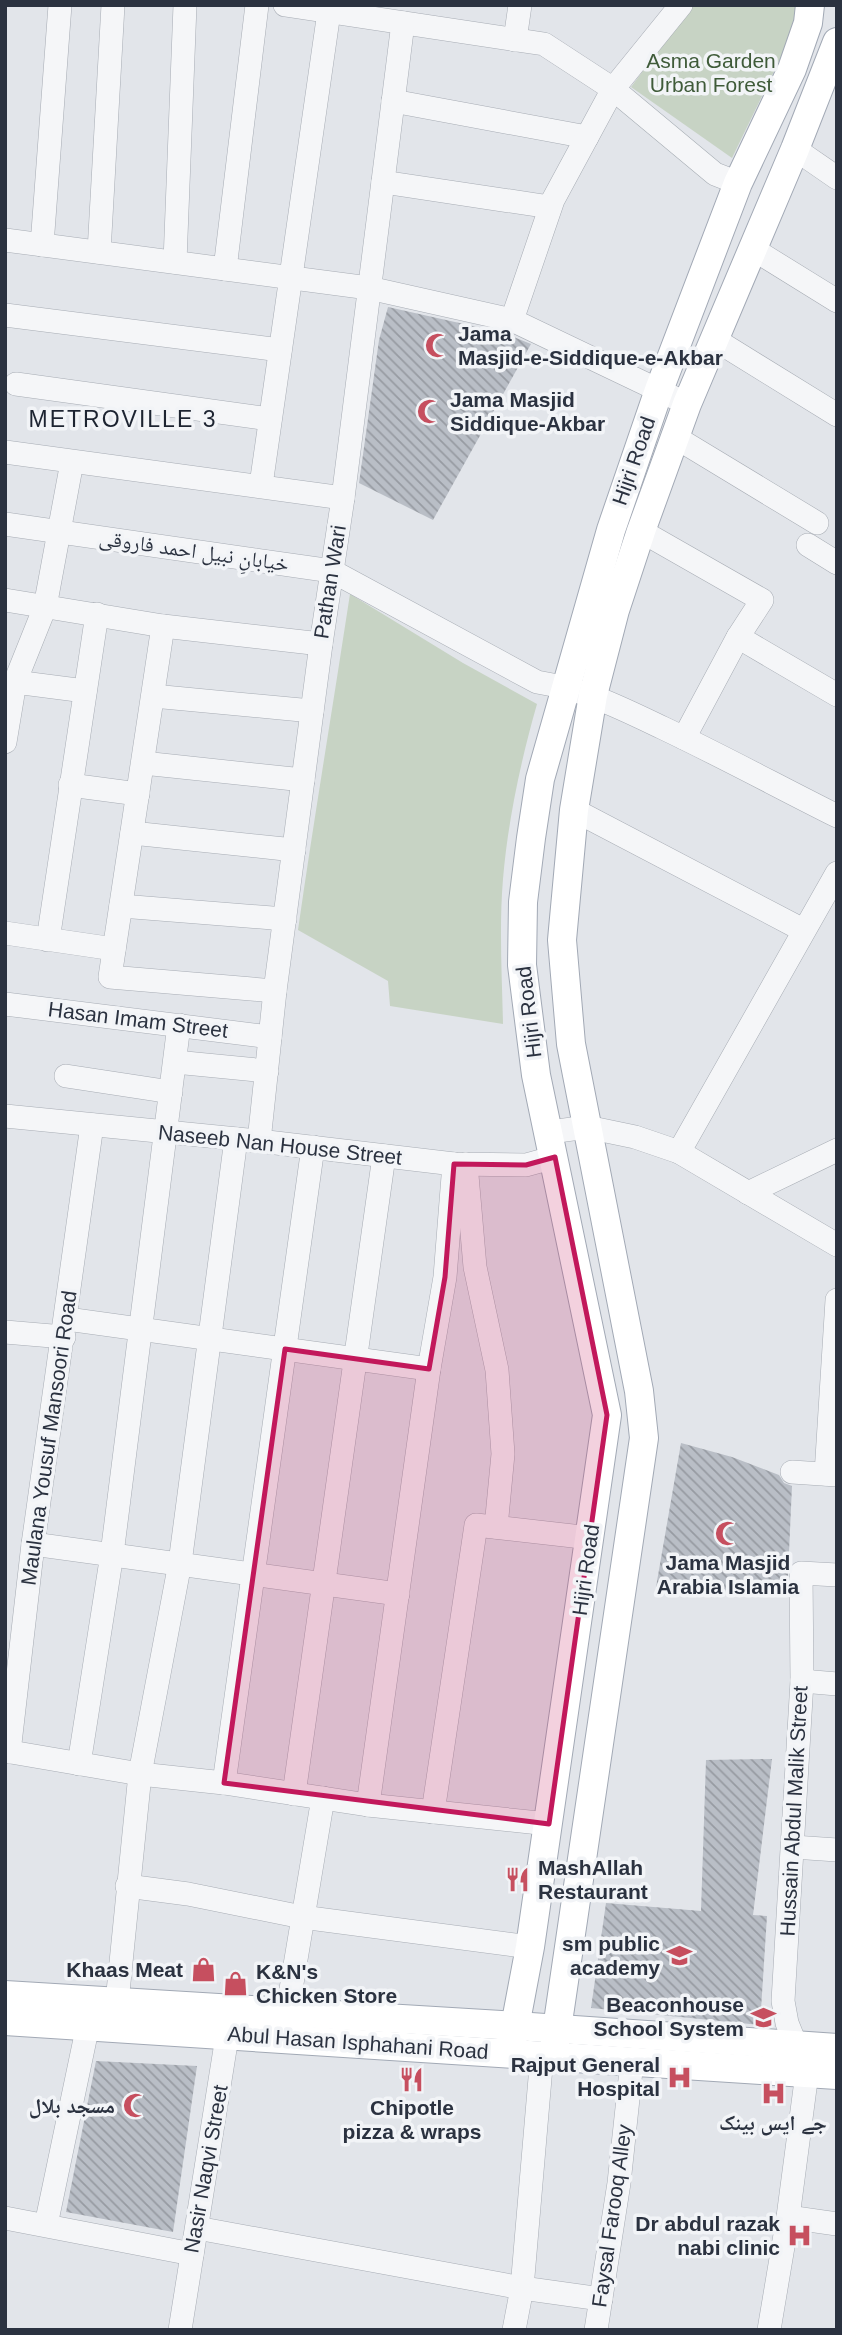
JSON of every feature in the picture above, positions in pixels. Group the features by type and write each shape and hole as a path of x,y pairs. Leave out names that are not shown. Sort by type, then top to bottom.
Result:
{"main road":[{"name":"Hijri Road","path":"510,2053 549,1824 607,1415 536,1075 522,965 523,902 540,779 611,530 659,390 739,183 792,69 808,23 810,5"},
{"name":"Hijri Road","path":"550,2047 643,1438 639,1391 571,1044 562,940 574,810 593,695 615,610 641,531 687,404 795,149 837,42"},
{"path":"739,183 781,182"},
{"path":"739,183 766,217"},
{"name":"Abul Hasan Isphahani Road","path":"5,1995 117,2002 230,2022 510,2053 550,2047 837,2048"},
{"name":"Abul Hasan Isphahani Road","path":"5,2021 88,2025 230,2022 287,2013 516,2026 550,2047 632,2061 837,2075"}],"street":[{"path":"42,245 60,5"},
{"path":"99,252 113,5"},
{"path":"175,262 185,5"},
{"path":"225,269 257,5"},
{"path":"287,5 544,44 613,89 715,174 739,183"},
{"path":"515,40 520,5"},
{"path":"512,320 550,207 587,137 613,89 681,5"},
{"path":"261,485 329,12"},
{"name":"Pathan Wari","path":"117,2002 140,1774 180,1563 209,1338 247,1140 267,1071 275,991 343,498 403,23"},
{"path":"393,101 587,137"},
{"path":"795,149 837,178"},
{"path":"383,182 550,207"},
{"path":"5,240 369,288 512,320 687,404"},
{"path":"753,249 837,302"},
{"path":"5,315 280,350"},
{"path":"715,339 837,415"},
{"path":"16,384 270,419"},
{"path":"675,437 817,523"},
{"path":"5,452 343,498"},
{"path":"5,742 15,682 45,607 72,461"},
{"name":"خیابانِ نبیل احمد فاروقی","path":"5,524 332,570 537,682 593,695 837,816"},
{"path":"641,531 762,600 738,637 684,738"},
{"path":"808,545 837,563"},
{"path":"6,603 97,614 163,626 321,644"},
{"path":"48,940 97,614"},
{"path":"163,626 110,977 275,991"},
{"path":"738,637 837,695"},
{"path":"15,682 85,691"},
{"path":"153,696 312,711"},
{"path":"143,763 303,779"},
{"path":"70,785 138,794"},
{"path":"574,810 803,930"},
{"path":"132,833 294,850"},
{"path":"679,1152 837,873"},
{"path":"121,906 285,919"},
{"path":"5,933 114,949"},
{"name":"Hasan Imam Street","path":"5,1004 270,1037"},
{"path":"79,1764 111,1554 179,1026"},
{"path":"174,1062 267,1071"},
{"path":"66,1076 171,1092"},
{"name":"Naseeb Nan House Street","path":"5,1116 460,1164 526,1165 552,1145 587,1127 635,1137 679,1152 837,1245"},
{"name":"Maulana Yousuf Mansoori Road","path":"7,1751 14,1631 33,1544 92,1125"},
{"path":"223,1783 313,1147"},
{"path":"748,1193 837,1150"},
{"path":"294,1794 384,1156"},
{"path":"368,1805 460,1164"},
{"path":"460,1164 475,1267 497,1370 503,1454 496,1527"},
{"path":"792,1472 832,1475 837,1300"},
{"path":"5,1332 65,1328 141,1329 429,1369"},
{"path":"433,1812 476,1524 591,1538"},
{"path":"33,1544 398,1594"},
{"name":"Hussain Abdul Malik Street","path":"807,2073 787,2023 783,2001 802,1681 801,1573 837,1575"},
{"path":"802,1681 837,1684"},
{"path":"7,1751 140,1774 223,1783 368,1805 549,1824"},
{"path":"287,2013 323,1798"},
{"path":"793,1847 837,1850"},
{"path":"127,1886 188,1894 302,1917 530,1947"},
{"name":"Nasir Naqvi Street","path":"180,2330 230,2022"},
{"path":"46,2225 88,2025"},
{"path":"514,2330 522,2288 550,2047"},
{"name":"Faysal Farooq Alley","path":"596,2330 619,2183 632,2061"},
{"path":"769,2330 788,2217 807,2073"},
{"path":"788,2217 837,2224"},
{"path":"5,2218 192,2254"},
{"path":"197,2228 522,2288 601,2299"}],"highlighted area":[{"path":"555,1157 607,1415 549,1824 224,1783 285,1349 429,1369 445,1277 454,1164 526,1165"}],"green space":[{"name":"Asma Garden Urban Forest","path":"692,5 800,5 799,20 732,158 631,87"},
{"path":"350,594 463,663 537,704 516,790 505,857 501,915 503,1024 390,1006 388,981 298,930"}],"building":[{"name":"Jama Masjid Siddique-Akbar","path":"388,307 504,333 531,344 433,520 359,483 379,340"},
{"name":"Jama Masjid Arabia Islamia","path":"681,1443 732,1457 779,1475 784,1483 792,1486 787,1597 656,1587"},
{"path":"772,1759 753,1915 767,1916 760,2025 591,2008 606,1903 701,1911 706,1760"},
{"path":"96,2061 197,2066 173,2232 66,2212"}],"place":[{"name":"Jama Masjid-e-Siddique-e-Akbar","path":"438,346"},
{"name":"Jama Masjid Siddique-Akbar","path":"430,412"},
{"name":"Jama Masjid Arabia Islamia","path":"728,1534"},
{"name":"MashAllah Restaurant","path":"518,1880"},
{"name":"sm public academy","path":"680,1956"},
{"name":"Khaas Meat","path":"203,1970"},
{"name":"K&N's Chicken Store","path":"236,1984"},
{"name":"Beaconhouse School System","path":"764,2017"},
{"name":"Rajput General Hospital","path":"680,2077"},
{"name":"Chipotle pizza & wraps","path":"412,2079"},
{"name":"جے ایس بینک","path":"773,2094"},
{"name":"مسجد بلال","path":"135,2106"},
{"name":"Dr abdul razak nabi clinic","path":"800,2236"}],"district":[{"name":"METROVILLE 3","path":"123,419"}]}
